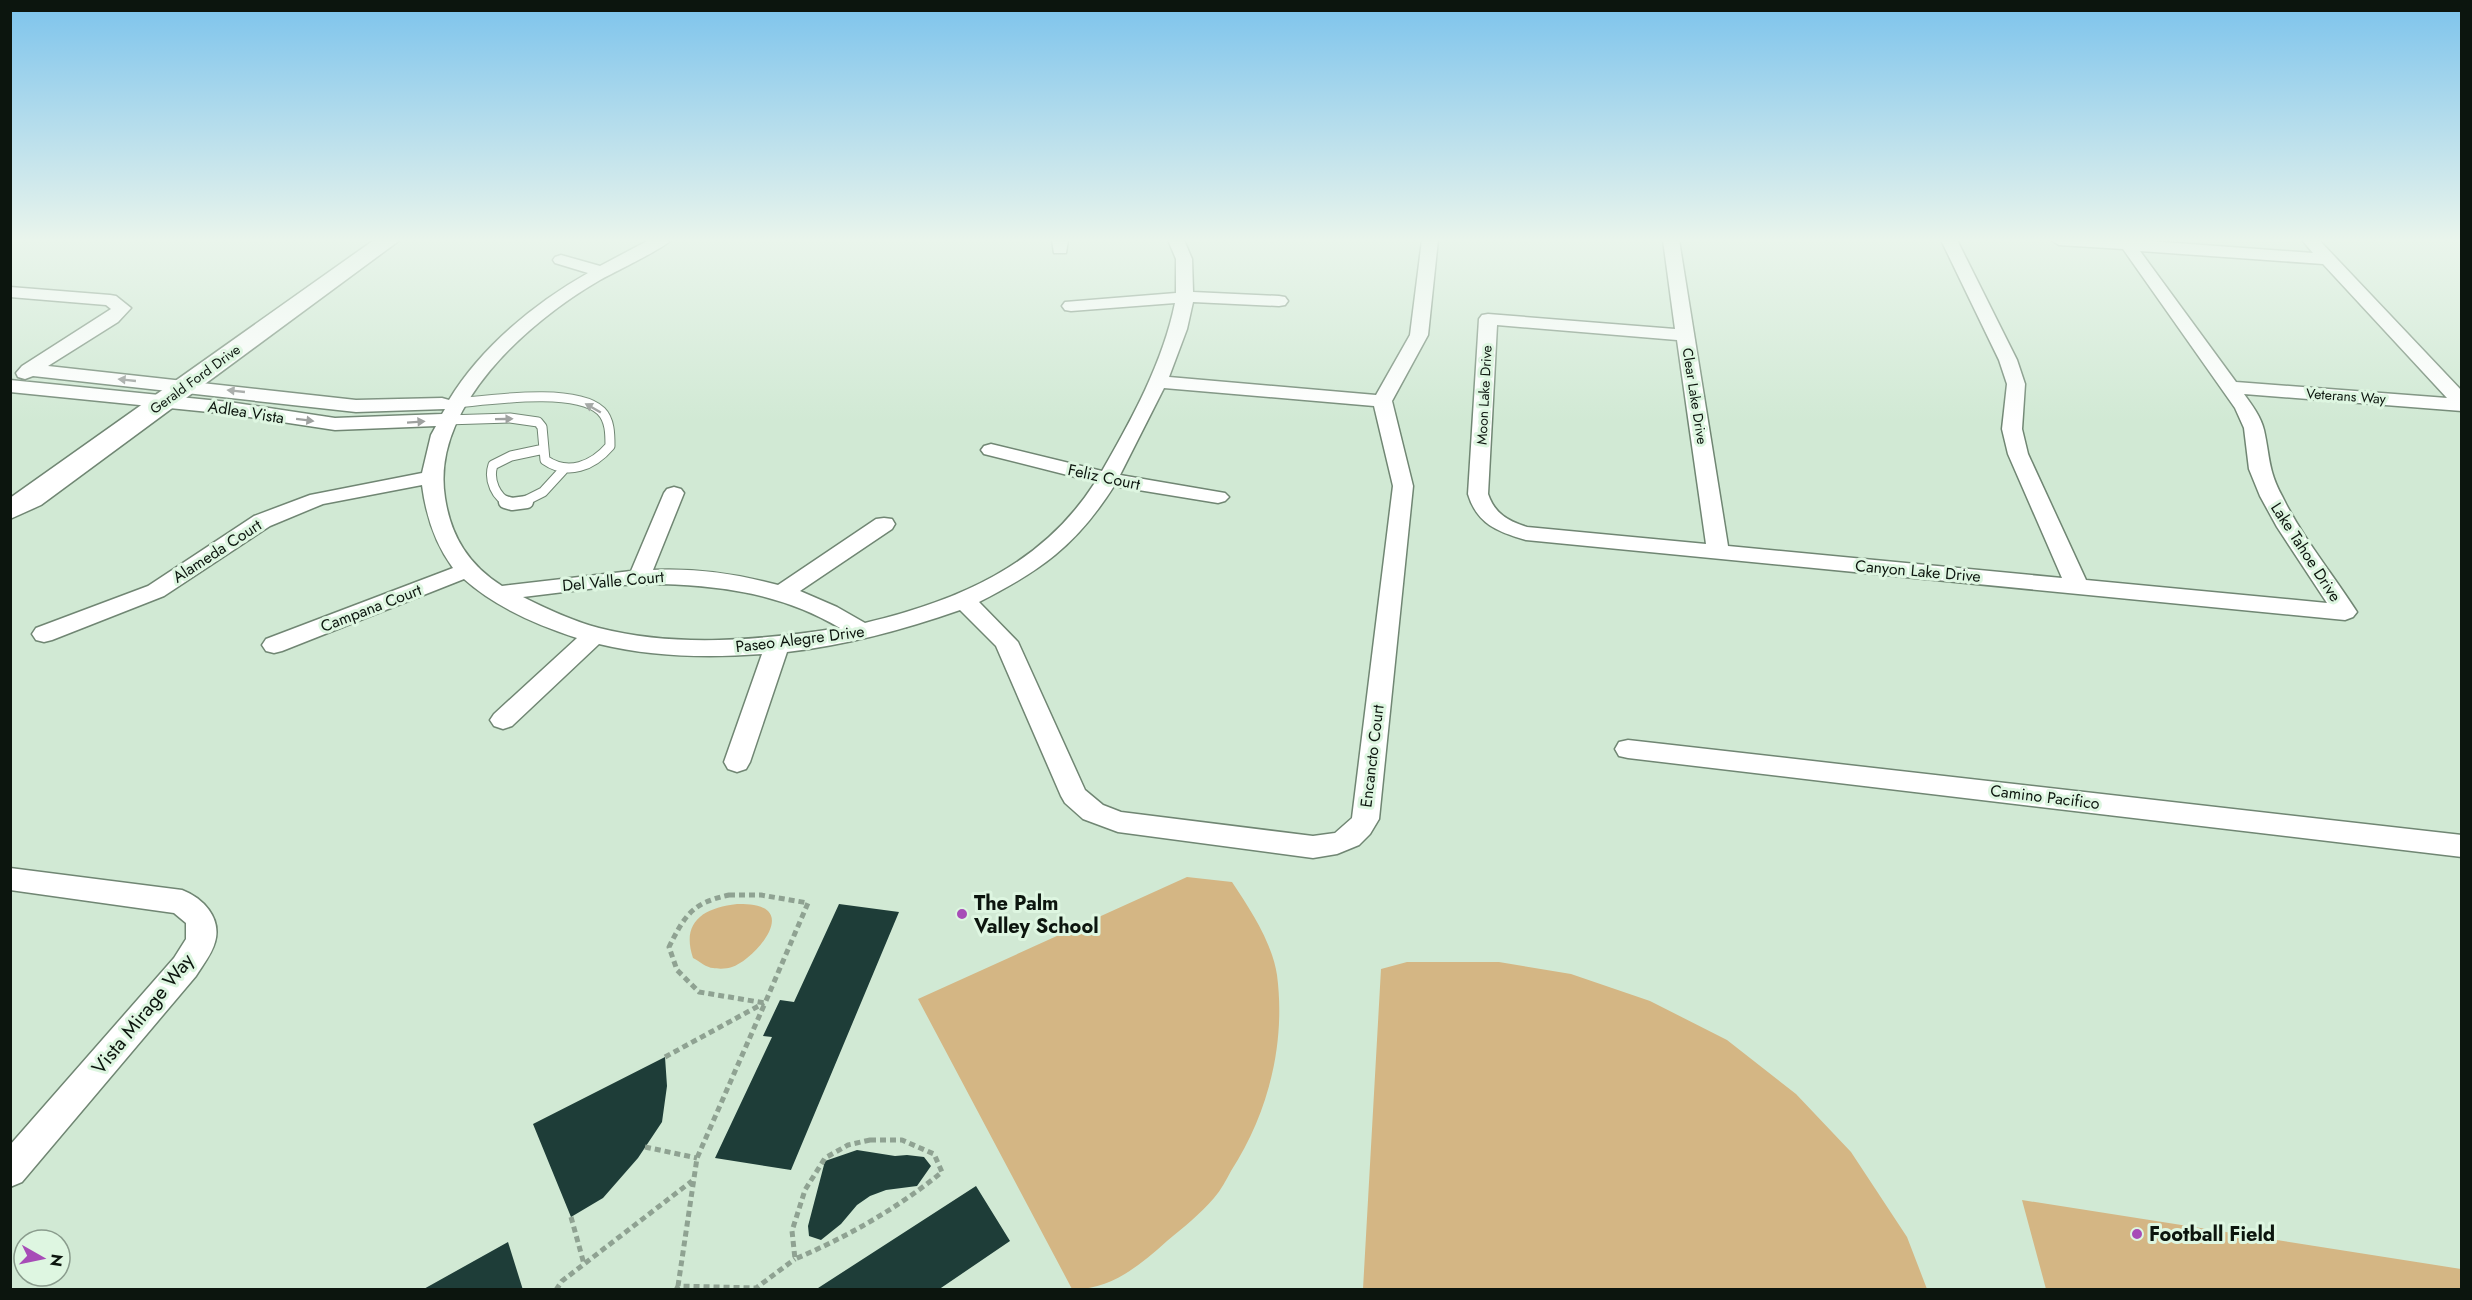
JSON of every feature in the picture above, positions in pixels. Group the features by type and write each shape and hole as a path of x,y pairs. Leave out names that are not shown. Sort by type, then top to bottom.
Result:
{"main road":[{"name":"Gerald Ford Drive","path":"10,529 21,505 304,301"}],"street":[{"path":"10,384 112,318 122,308 111,301"},
{"name":"Paseo Alegre Drive","path":"558,301 521,331 476,376 451,412 439,436 431,477 439,520 449,546 467,570 497,594 555,622 625,642 728,649 777,645 863,632 902,623 963,600 1019,572 1054,547 1078,524 1095,502 1108,479 1158,382 1184,301"},
{"path":"1071,306 1139,301"},
{"path":"1271,301 1279,301"},
{"path":"1158,382 1382,401 1419,335 1423,301"},
{"name":"Clear Lake Drive","path":"1681,301 1718,552"},
{"path":"1979,301 2008,360 2016,384 2012,429 2018,454 2078,587"},
{"name":"Lake Tahoe Drive","path":"2168,301 2245,408 2254,428 2259,469 2271,496 2288,527 2345,612"},
{"path":"2367,301 2462,404"},
{"name":"Moon Lake Drive","path":"1493,520 1482,508 1478,494 1488,319 1686,335"},
{"name":"Adlea Vista","path":"29,370 356,406 451,412"},
{"name":"Adlea Vista","path":"10,384 229,408 335,424 451,412"},
{"name":"Veterans Way","path":"2230,387 2462,404"},
{"name":"Encancto Court","path":"963,600 1006,642 1074,796 1093,812 1118,822 1313,847 1340,843 1357,834 1365,819 1404,486 1382,401"},
{"name":"Feliz Court","path":"991,450 1108,479 1218,497"},
{"name":"Alameda Court","path":"44,634 156,591 262,521 317,499 431,477"},
{"path":"640,575 674,493"},
{"name":"Canyon Lake Drive","path":"1493,520 1526,533 2345,612"},
{"path":"782,593 884,524"},
{"name":"Campana Court","path":"274,645 467,570"},
{"name":"Del Valle Court","path":"497,594 602,578 640,575 685,576 730,581 782,593 822,609 863,632"},
{"path":"503,720 594,635"},
{"path":"737,762 777,645"},
{"name":"Camino Pacifico","path":"1628,749 2462,846"},
{"name":"Vista Mirage Way","path":"10,879 182,902 200,918 201,941 185,967 10,1171"}],"lane":[{"path":"564,398 580,401 601,411 607,420 610,446 604,455 584,466 565,468 550,465 545,460 542,427 538,422 530,419 451,412 564,398"},
{"path":"544,449 502,459 493,465 491,469 493,490 500,499 508,502 527,502 548,488 565,468"}],"path":[{"path":"765,1003 699,992 677,970 669,947 686,915 717,896 759,894 808,903 765,1003 697,1158 677,1288 756,1288 795,1259 824,1247 912,1197 942,1172 934,1154 902,1140 870,1140 848,1145 825,1158 805,1190 792,1231 795,1259"},
{"path":"665,1057 765,1003"},
{"path":"645,1147 697,1158"},
{"path":"556,1290 562,1281 693,1180"},
{"path":"571,1217 584,1264"}],"shaded area":[{"path":"1187,877 1232,882 1265,938 1277,975 1279,1001 1279,1027 1271,1078 1255,1126 1244,1149 1217,1195 1209,1204 1146,1259 1124,1275 1099,1285 1072,1289 918,999"},
{"path":"749,904 768,911 772,918 771,926 762,944 746,959 730,968 711,968 693,958 690,935 698,919 714,909"},
{"path":"1407,962 1499,962 1571,974 1650,1001 1727,1040 1796,1094 1851,1152 1907,1237 1927,1289 1363,1289 1381,969"},
{"name":"Football Field","path":"2022,1200 2461,1269 2461,1289 2046,1289"}],"building":[{"path":"839,904 899,912 791,1170 715,1158 772,1037 763,1036 780,1000 794,1002"},
{"path":"665,1057 667,1086 662,1122 638,1158 603,1198 571,1217 533,1124"},
{"path":"857,1150 895,1156 924,1157 931,1166 917,1186 886,1190 870,1196 857,1205 841,1224 821,1240 809,1236 808,1226 825,1161"},
{"path":"976,1186 1010,1241 938,1290 815,1290"},
{"path":"508,1242 523,1290 422,1290"}],"place":[{"name":"The Palm Valley School","path":"962,914"},
{"name":"Football Field","path":"2137,1234"}]}
